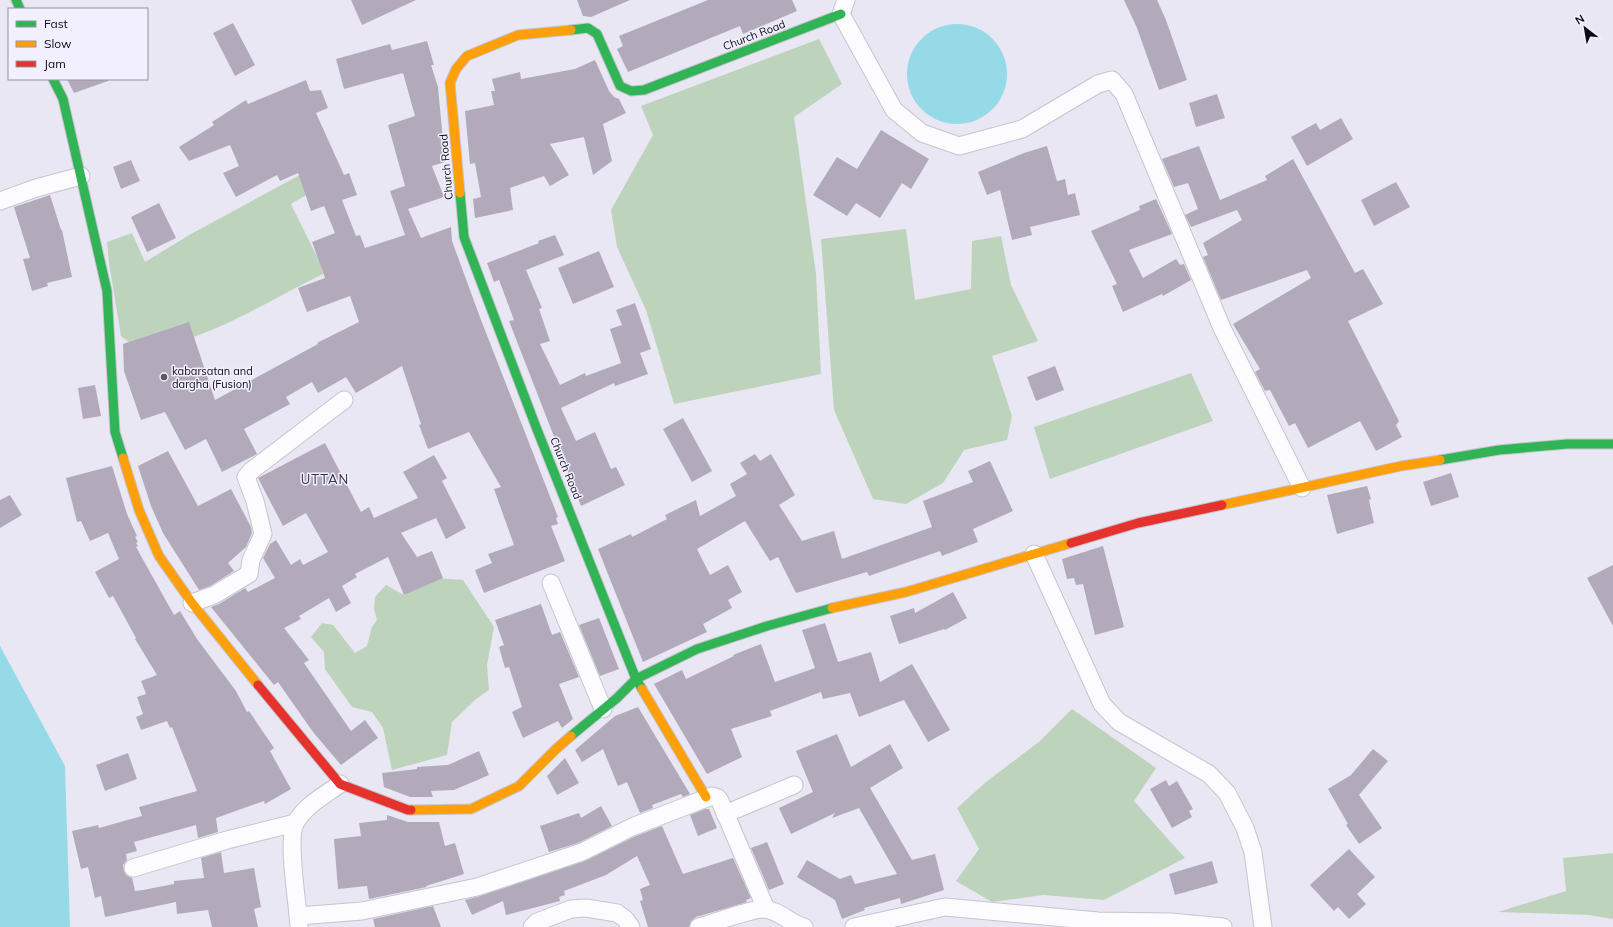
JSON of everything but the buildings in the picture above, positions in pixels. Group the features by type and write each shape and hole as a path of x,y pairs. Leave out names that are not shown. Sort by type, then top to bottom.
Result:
{"street":[{"path":"844,7 894,110 922,133 959,146 1022,129 1098,84 1112,80 1124,94 1222,328 1302,488"},
{"name":"Church Road","path":"706,797 636,679 536,427 464,237 450,82 456,69 467,56 518,35 588,28 597,34 620,86 631,91 644,90 844,7"},
{"path":"54,80 63,99 107,291 115,432 139,510 159,556 192,603 288,723 340,784 408,810 471,809 518,786 556,749 636,679 697,649 767,626 829,609 906,592 1138,523 1400,466 1499,450 1567,444 1613,444"},
{"path":"0,201 36,188 80,176"},
{"path":"192,603 214,595 249,574 251,560 263,534 255,501 246,477 251,471 344,400"},
{"path":"1034,554 1102,704 1119,722 1209,774 1227,793 1244,828 1253,852 1264,927"},
{"path":"550,583 603,709"},
{"path":"340,784 308,807 295,823 291,843 299,921 362,911 476,886 582,852 632,827 706,797 712,796 718,798 766,909"},
{"path":"725,814 794,785"},
{"path":"133,868 227,840 295,823"},
{"path":"854,927 945,907 1098,921 1171,922 1223,927"},
{"path":"532,927 537,922 571,909 586,908 617,913 625,919 631,927"},
{"path":"699,927 766,909 804,927"}],"green space":[{"path":"819,39 842,84 794,117 816,274 821,374 674,404 646,310 617,247 611,210 653,135 641,106"},
{"path":"322,163 330,181 291,204 320,263 323,274 236,319 177,343 138,349 121,336 107,242 132,233 145,262 191,234"},
{"path":"906,229 915,300 971,289 972,241 1001,236 1011,285 1038,341 992,356 1012,416 1007,440 964,450 943,483 906,504 873,499 834,410 821,239"},
{"path":"1191,373 1213,421 1050,479 1034,427"},
{"path":"436,578 463,580 494,627 487,665 489,690 476,699 452,722 447,755 392,770 383,728 372,712 352,707 325,669 324,652 311,637 322,623 333,625 355,653 367,646 372,627 377,620 374,609 375,597 386,585 404,595"},
{"path":"1072,709 1156,768 1134,801 1185,858 1104,900 1043,895 992,902 956,881 979,849 957,808 986,782 1040,741"},
{"path":"1613,853 1613,919 1589,915 1498,912 1566,891 1563,858"}],"water":[{"path":"957,24 976,28 992,39 1003,55 1007,74 1003,93 992,109 976,120 957,124 938,120 922,109 911,93 907,74 911,55 922,39 938,28"},
{"path":"0,646 65,766 70,927 0,927"}],"traffic: fast":[{"path":"16,0 20,8"},
{"path":"571,30 588,28 597,34 620,86 631,91 644,90 841,14"},
{"path":"54,80 63,99 107,291 115,432 123,458"},
{"path":"460,193 464,237 536,427 636,679 642,689"},
{"path":"1440,460 1499,450 1567,444 1613,444"},
{"path":"571,736 617,698 636,679 697,649 767,626 832,608"}],"traffic: slow":[{"path":"460,193 450,83 456,69 467,56 518,35 571,30"},
{"path":"123,458 139,510 159,556 192,603 258,685"},
{"path":"1222,505 1401,466 1440,460"},
{"path":"832,608 906,592 1071,543"},
{"path":"642,689 706,797"},
{"path":"411,810 471,809 519,786 571,736"}],"traffic: jam":[{"path":"1071,543 1138,523 1222,505"},
{"path":"258,685 340,784 411,810"}],"place":[{"name":"kabarsatan and dargha (Fusion)","path":"164,377"}],"district":[{"name":"UTTAN","path":"325,479"}]}
